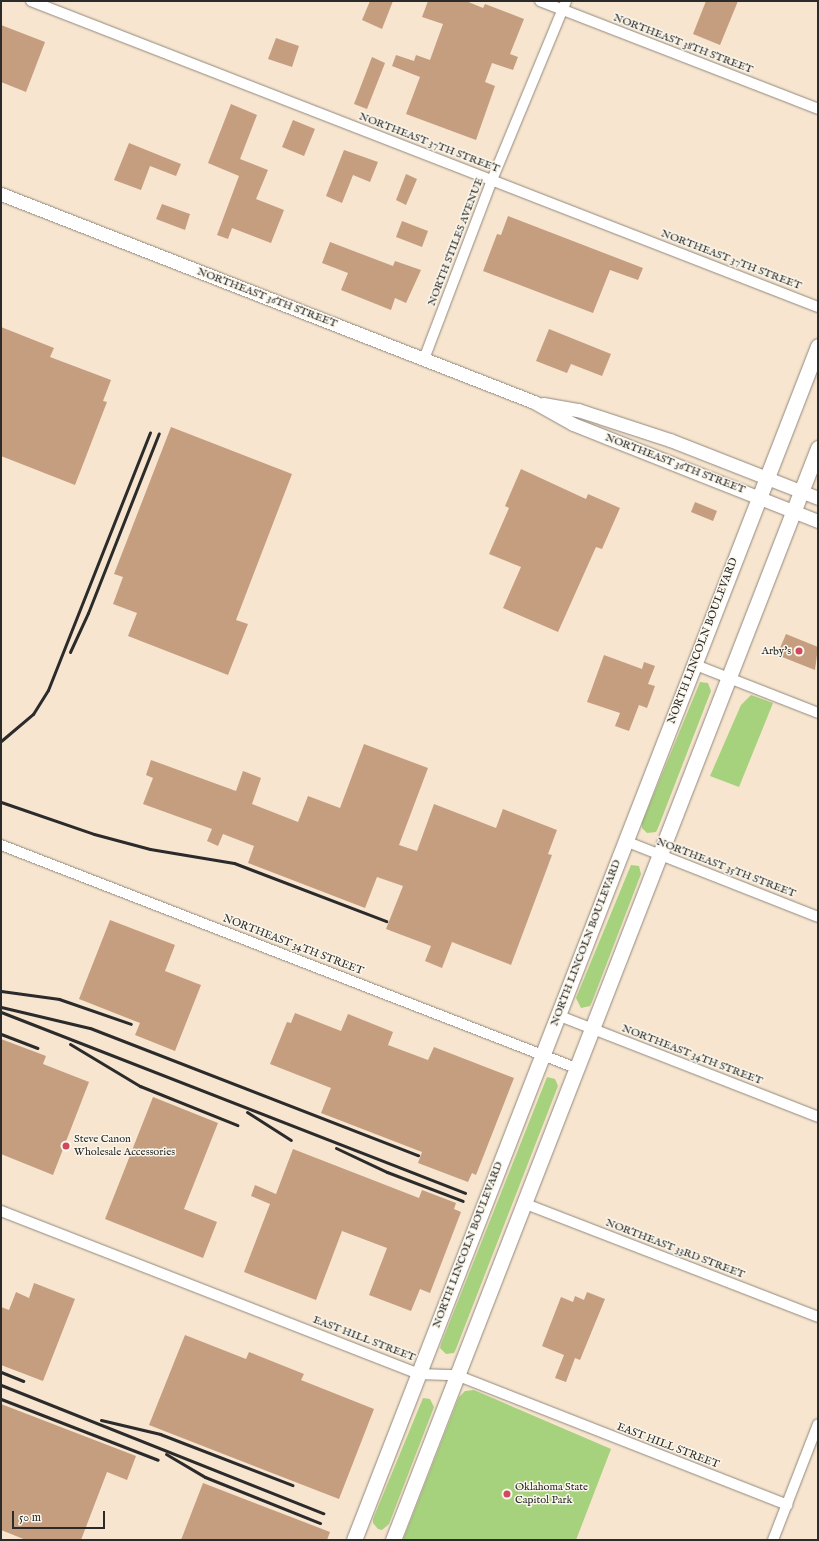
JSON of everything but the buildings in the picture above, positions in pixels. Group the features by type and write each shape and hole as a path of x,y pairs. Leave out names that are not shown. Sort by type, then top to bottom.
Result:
{"main road":[{"name":"NORTHEAST 36TH STREET","path":"1,194 534,402 573,424 818,521"},
{"name":"NORTH LINCOLN BOULEVARD","path":"357,1539 418,1374 818,346"},
{"name":"NORTHEAST 36TH STREET","path":"534,402 578,410 648,432 818,498"},
{"path":"394,1540 456,1375 818,448"}],"street":[{"name":"NORTHEAST 37TH STREET","path":"31,1 818,306"},
{"name":"NORTHEAST 38TH STREET","path":"540,1 564,6 818,110"},
{"name":"NORTH STILES AVENUE","path":"424,358 492,180 564,6"},
{"path":"693,664 818,713"},
{"name":"NORTHEAST 35TH STREET","path":"625,841 818,917"},
{"name":"NORTHEAST 34TH STREET","path":"1,845 576,1068"},
{"name":"NORTHEAST 34TH STREET","path":"557,1015 818,1117"},
{"name":"NORTHEAST 33RD STREET","path":"523,1203 818,1317"},
{"name":"EAST HILL STREET","path":"1,1212 418,1374 456,1375 787,1505"},
{"path":"773,1540 818,1424"}],"green space":[{"path":"700,682 708,683 711,691 658,828 656,832 647,833 642,828 642,823"},
{"path":"751,695 773,703 739,787 710,776 741,705"},
{"path":"631,865 639,866 641,874 592,1002 590,1006 581,1008 576,998"},
{"path":"547,1077 555,1079 558,1086 456,1349 454,1353 446,1354 440,1348 441,1344"},
{"name":"Oklahoma State Capitol Park","path":"474,1390 611,1449 576,1540 403,1540 459,1397 465,1391"},
{"path":"423,1398 430,1399 434,1407 389,1524 382,1530 378,1529 373,1523 373,1519"}],"railway":[{"path":"1,741 33,714 48,690 150,433"},
{"path":"70,652 88,613 159,433"},
{"path":"1,802 94,834 150,849 234,863 386,921"},
{"path":"1,991 59,999 131,1024"},
{"path":"1,1007 90,1028 418,1155"},
{"path":"1,1012 465,1193"},
{"path":"1,1034 37,1048"},
{"path":"70,1044 140,1086 237,1125"},
{"path":"247,1112 291,1140"},
{"path":"336,1148 387,1172 463,1201"},
{"path":"1,1372 23,1381"},
{"path":"1,1385 323,1513"},
{"path":"1,1399 158,1460"},
{"path":"101,1420 160,1434 292,1485"},
{"path":"166,1454 205,1477 320,1523"}],"place":[{"name":"Arby's","path":"799,651"},
{"name":"Steve Canon Wholesale Accessories","path":"66,1146"},
{"name":"Oklahoma State Capitol Park","path":"507,1494"}]}
